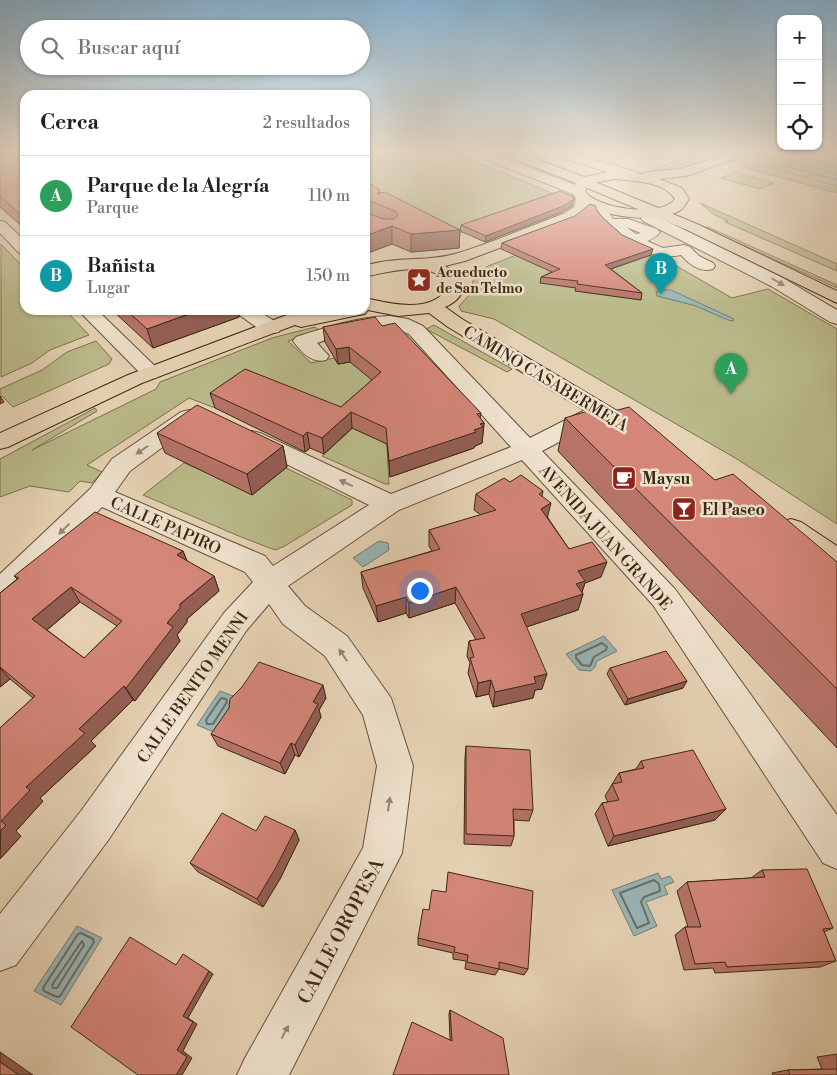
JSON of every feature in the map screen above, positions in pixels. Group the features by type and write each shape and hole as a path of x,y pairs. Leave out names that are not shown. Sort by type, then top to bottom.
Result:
{"main road":[{"path":"422,265 458,258 568,217 581,209 581,203"},
{"path":"590,203 608,216"},
{"path":"611,203 655,222 692,227 837,298"},
{"path":"666,203 793,259"},
{"path":"655,222 679,203"},
{"path":"454,282 469,266 580,222 608,216"},
{"path":"370,270 384,266 422,265 442,271 448,275 454,282 455,290 450,298 433,307 402,311 370,307"},
{"name":"CAMINO CASABERMEJA","path":"433,307 455,323 658,444"},
{"path":"0,442 86,400 151,373 304,315"},
{"path":"272,328 335,315"},
{"path":"775,519 817,545 837,561"}],"street":[{"path":"608,216 628,223 655,222 689,245 693,259 724,275 750,268 837,318"},
{"path":"608,216 633,239 653,252 669,254 689,245"},
{"path":"633,239 648,236 655,222"},
{"path":"8,230 20,244"},
{"path":"92,315 151,373"},
{"path":"252,315 272,328"},
{"name":"AVENIDA JUAN GRANDE","path":"319,356 304,341 353,326 378,322 400,323 416,330 664,597 837,849"},
{"name":"CALLE BENITO MENNI","path":"0,949 95,825 235,622 270,583 390,504 527,450 602,410"},
{"path":"99,495 121,465 196,412 390,504"},
{"name":"CALLE PAPIRO","path":"0,592 99,495 255,564 270,583"},
{"name":"CALLE OROPESA","path":"262,1075 382,853 395,766 379,709 336,646 294,615 270,583"}],"green space":[{"path":"382,203 570,203 485,235 428,228"},
{"path":"700,203 837,264 837,271 725,222 728,221 715,215"},
{"path":"708,227 837,285 837,288 705,228"},
{"path":"1,244 20,264 20,315 70,315 89,335 50,350 32,363 1,377"},
{"path":"542,245 661,257 732,298 768,289 837,329 837,524 737,459 494,319 461,311 459,306 471,293 473,281 479,273 488,266"},
{"path":"434,325 512,369 507,372 426,329"},
{"path":"315,327 320,331 288,341 311,363 334,358 338,364 358,360 380,386 331,420 244,388 215,408 189,398 87,465 102,472 92,483 80,481 69,492 30,486 0,497 0,459 95,408 97,411 32,450 156,389 160,382 272,338"},
{"path":"96,341 112,359 109,364 13,407 2,396 0,397 0,389 42,370 67,352"},
{"path":"353,428 385,443 387,447 389,484 385,484 322,456"},
{"path":"184,463 198,469 286,468 352,500 352,505 275,550 143,495"}],"water":[{"path":"671,290 734,319 733,321 728,320 696,306 657,296 656,292"},
{"path":"379,541 388,543 389,550 363,567 353,558"},
{"path":"604,636 617,651 597,661 591,671 579,670 566,654"},
{"path":"220,691 236,697 214,732 197,725"},
{"path":"658,873 661,879 670,876 674,882 664,886 668,894 646,902 657,926 634,936 612,890"},
{"path":"77,926 102,938 61,1005 34,991"}],"building":[{"path":"8,203 20,203 20,214"},
{"path":"375,203 407,203 460,230 411,234 392,226 370,234 370,214 383,219 394,219 398,215 395,211"},
{"path":"525,203 568,203 486,236 461,225"},
{"path":"590,204 596,206 596,209 603,218 622,235 653,249 605,265 642,293 577,284 578,281 541,277 560,269 502,243 575,216"},
{"path":"132,315 186,315 147,329"},
{"path":"375,317 382,326 395,323 481,413 477,414 484,423 480,424 483,427 474,430 476,432 389,461 386,428 351,412 322,438 307,432 303,436 210,393 245,369 341,407 381,372 349,347 336,349 323,327"},
{"path":"197,405 283,446 247,474 157,433"},
{"path":"629,407 715,480 733,474 837,562 837,689 565,418 597,408 603,414"},
{"path":"521,475 543,491 539,494 551,503 541,509 569,549 592,542 607,562 578,571 585,581 576,584 583,594 521,614 547,674 534,677 536,683 495,692 491,680 478,683 470,658 474,657 469,641 485,638 456,587 409,603 406,597 376,606 361,572 440,549 429,530 496,510 476,494 504,478 510,482"},
{"path":"95,512 183,551 177,555 214,576 180,604 180,608 167,623 173,627 126,688 124,686 79,729 85,733 26,787 30,790 1,821 6,825 0,831 0,728 35,696 0,667 0,593 19,578 14,576","holes":["71,587 122,621 84,658 32,619"]},
{"path":"666,651 687,681 628,699 610,668"},
{"path":"259,662 323,685 313,702 318,704 295,745 291,743 280,763 211,734 229,708 230,699 242,687"},
{"path":"466,746 530,750 533,810 513,809 514,836 466,834"},
{"path":"693,750 726,809 614,836 602,803 619,800 612,784 622,782 619,773 644,768 641,761"},
{"path":"222,813 256,831 265,816 295,830 257,899 190,863"},
{"path":"807,869 833,928 823,929 836,961 727,967 725,962 695,964 685,927 701,927 687,882 765,877 762,870"},
{"path":"448,872 533,891 528,969 499,962 499,969 467,962 468,955 454,952 455,947 418,938 423,909 429,910 432,890 446,892"},
{"path":"130,937 176,965 183,954 209,971 183,1016 193,1022 177,1050 187,1057 176,1075 138,1075 71,1027"},
{"path":"450,1010 503,1038 509,1075 393,1075 412,1022 452,1041"},
{"path":"0,1062 19,1075 0,1075"},
{"path":"837,1069 837,1075 790,1075 788,1070"}],"place":[{"name":"Acueducto de San Telmo","path":"419,280"},
{"name":"Bañista","path":"661,294"},
{"name":"Parque de la Alegría","path":"731,394"},
{"name":"Maysu","path":"624,478"},
{"name":"El Paseo","path":"684,509"}]}
